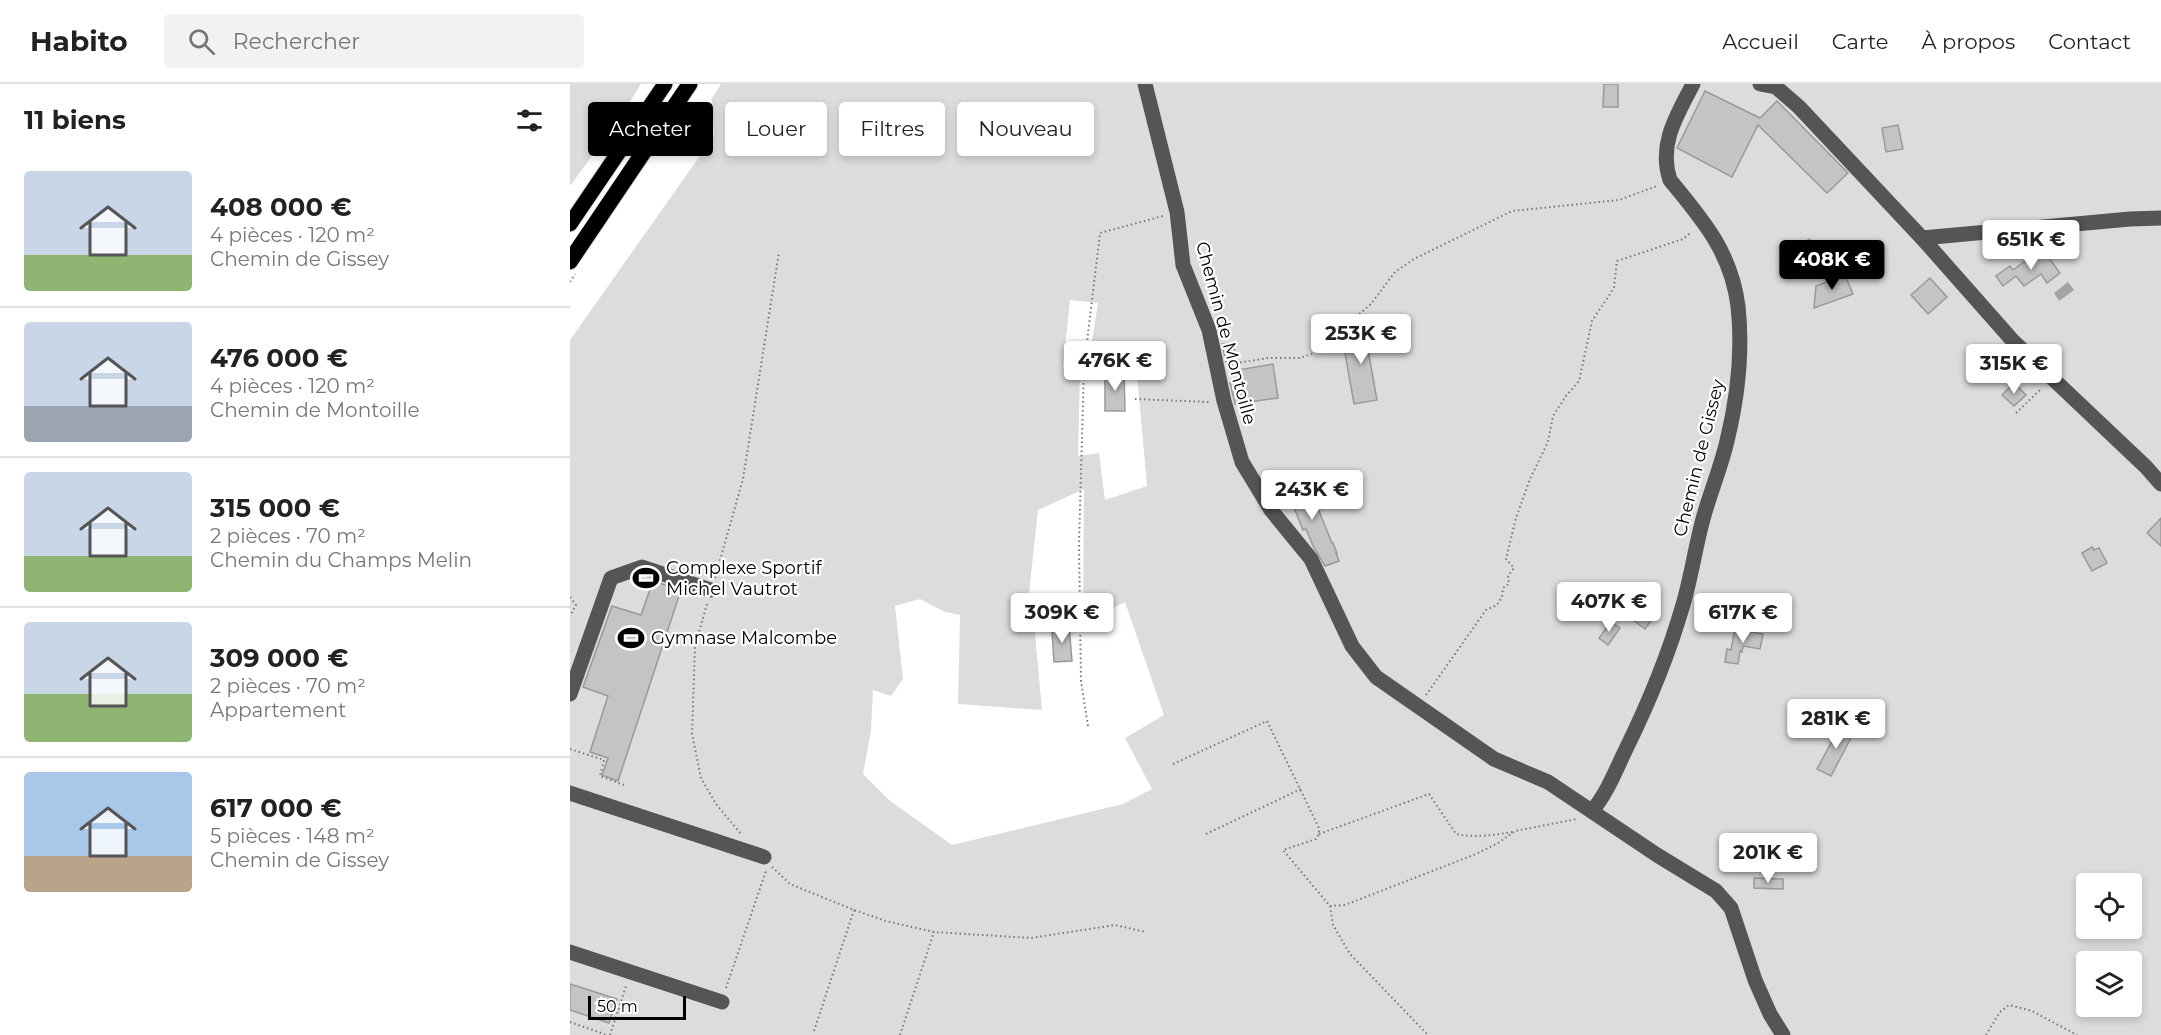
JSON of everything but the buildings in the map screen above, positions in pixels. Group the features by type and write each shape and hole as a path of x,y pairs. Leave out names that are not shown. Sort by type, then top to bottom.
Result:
{"main road":[{"path":"570,224 665,84"},
{"path":"570,262 690,84"}],"street":[{"name":"Chemin de Montoille","path":"1145,84 1177,212 1183,265 1209,330 1224,401 1242,462 1271,510 1311,559 1352,646 1376,677 1494,759 1548,782 1716,891 1731,908 1762,996 1783,1035"},
{"path":"1670,180 1666,158 1670,134 1693,84"},
{"path":"1760,84 1776,87 1799,107 1922,238 2013,341 2146,467 2161,484"},
{"name":"Chemin de Gissey","path":"1592,811 1602,799 1626,749 1658,679 1671,643 1683,605 1703,519 1727,442 1740,378 1738,305 1730,268 1721,248 1698,214 1670,180"},
{"path":"1922,238 2161,218"},
{"path":"570,694 610,578 642,567 711,590"},
{"path":"570,793 768,862"},
{"path":"570,952 722,1002"}],"path":[{"path":"1217,366 1268,358 1300,358 1314,353 1371,304 1395,272 1414,259 1512,211 1619,200 1670,180"},
{"path":"1088,726 1081,681 1079,544 1084,367 1100,233 1177,212"},
{"path":"1417,707 1486,610 1497,605 1502,597 1503,588 1509,584 1508,576 1514,568 1506,559 1516,518 1548,441 1553,416 1579,381 1592,321 1614,288 1617,261 1683,239 1695,230 1698,214"},
{"path":"745,838 716,804 701,778 692,734 695,646 742,479 779,252"},
{"path":"2016,413 2051,379"},
{"path":"1135,399 1224,401"},
{"path":"570,597 576,605 570,616"},
{"path":"1173,764 1267,721 1319,828 1316,839 1283,850 1330,906 1333,925 1350,954 1428,1035"},
{"path":"570,749 604,760 600,776 624,785"},
{"path":"1206,834 1301,789"},
{"path":"1319,834 1429,794 1456,834 1466,836 1490,836 1575,820 1592,811"},
{"path":"1330,906 1345,905 1476,854 1515,831"},
{"path":"722,1002 768,862 790,884 886,921 934,932 1031,938 1115,926 1146,932"},
{"path":"814,1031 854,910"},
{"path":"900,1035 934,932"},
{"path":"570,1022 608,1035 631,972"},
{"path":"1986,1035 2000,1012 2009,1005 2032,1011 2077,1035"}],"shaded area":[{"path":"570,84 641,84 630,102 588,102 588,156 592,156 570,186"},
{"path":"721,84 2161,84 2161,1035 570,1035 570,340 700,156 713,156 712,98","holes":["1070,300 1098,303 1092,341 1134,341 1147,486 1105,500 1099,453 1078,456 1080,370 1063,368","1084,489 1083,623 1125,602 1164,715 1125,738 1152,789 1123,804 952,845 889,800 863,774 871,731 873,690 891,696 903,679 895,606 920,599 945,612 960,615 958,704 1042,710 1034,623 1026,621 1038,510"]},
{"path":"1809,238 1822,250 1797,272 1788,256"},
{"path":"2068,282 2074,290 2059,301 2054,293"}],"tram line":[{"path":"570,248 681,84"}],"place":[{"name":"Complexe Sportif Michel Vautrot","path":"646,578"},
{"name":"Gymnase Malcombe","path":"631,638"}]}
